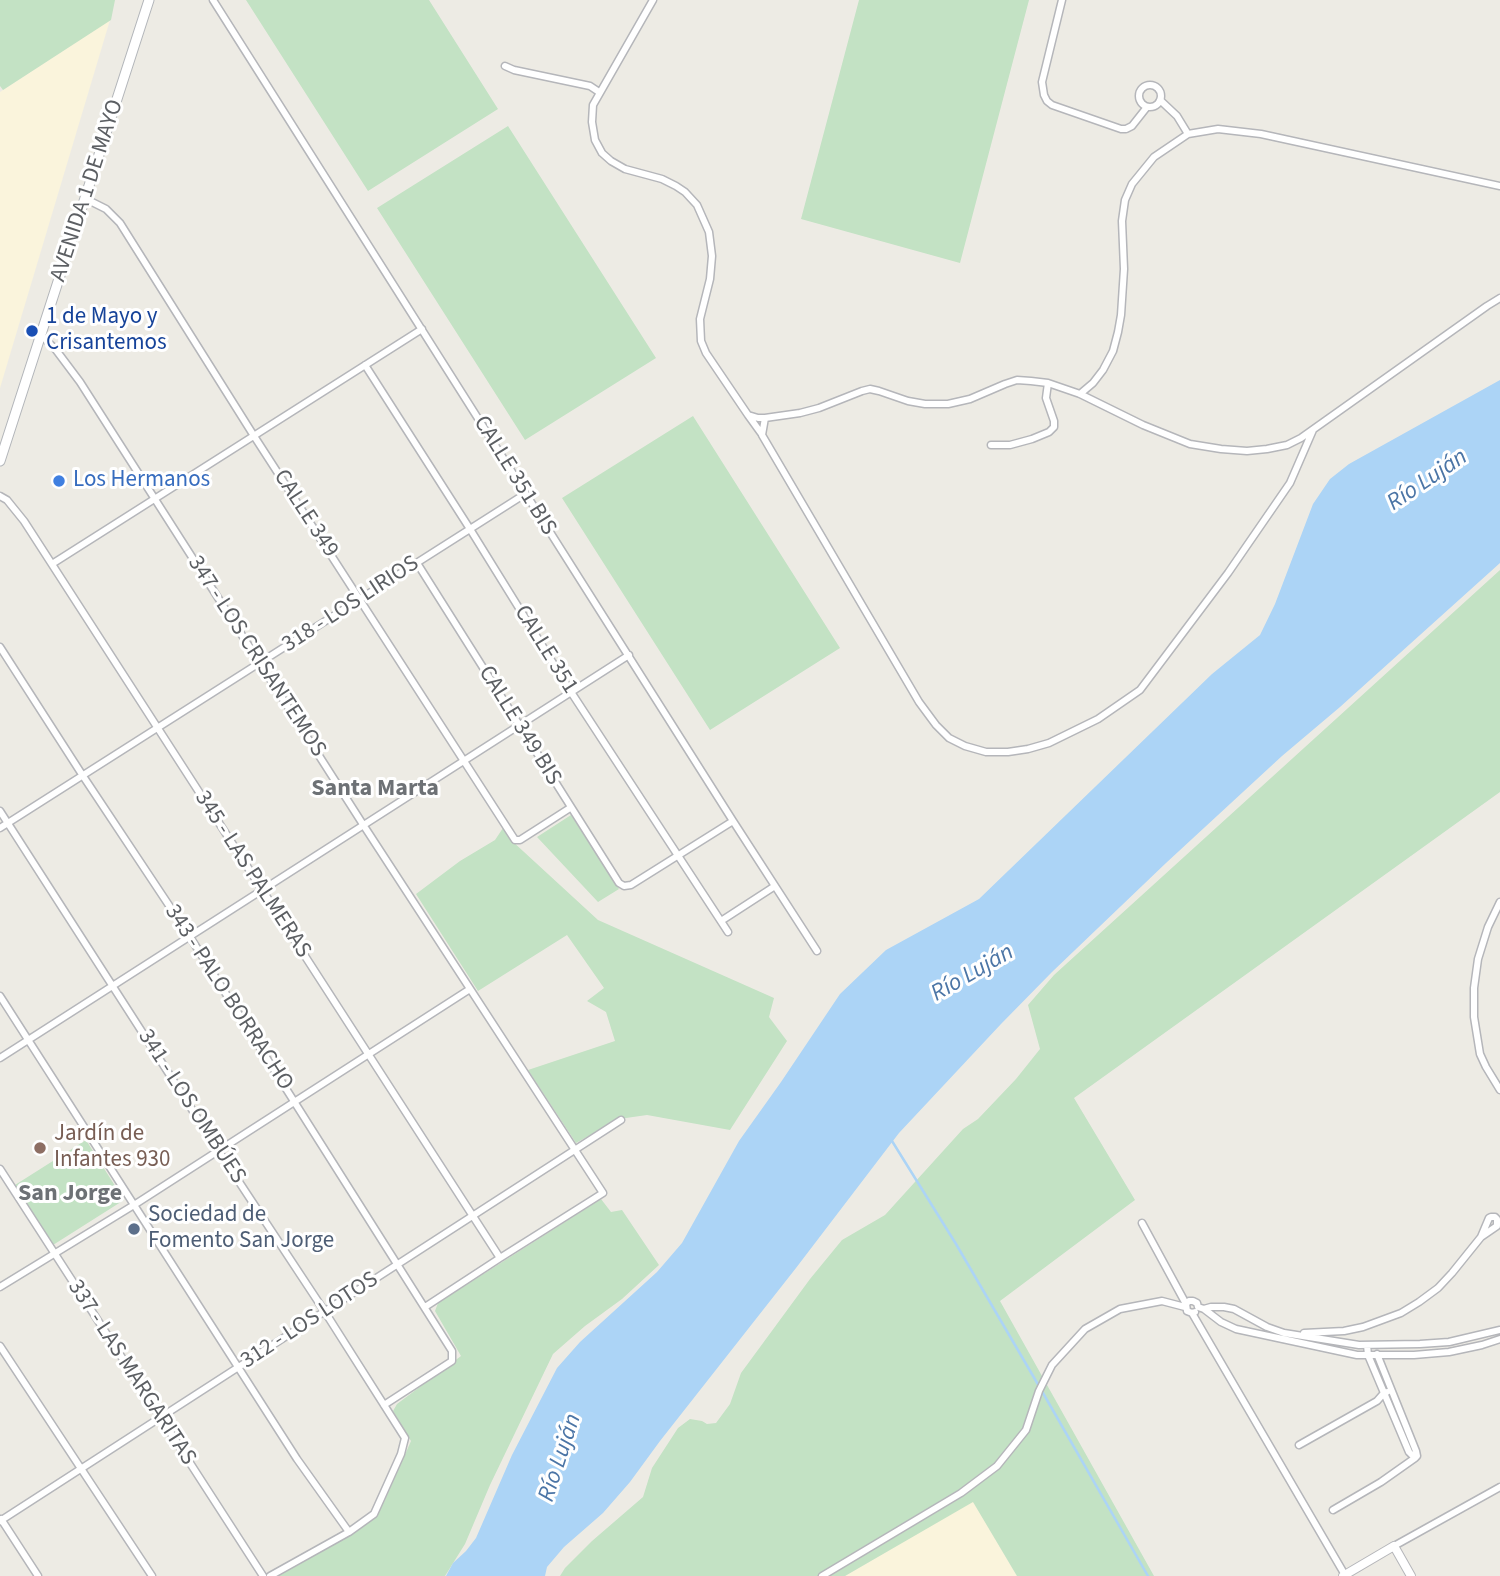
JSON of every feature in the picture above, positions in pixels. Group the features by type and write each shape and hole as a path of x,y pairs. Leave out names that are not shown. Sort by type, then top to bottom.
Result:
{"main road":[{"name":"AVENIDA 1 DE MAYO","path":"0,461 149,0"}],"street":[{"name":"CALLE 351 BIS","path":"213,0 817,951"},
{"path":"653,0 593,105 595,140 602,153 625,169 662,179 685,192 697,205 709,232 712,256 710,279 700,319 701,341 706,353 762,435 919,702 948,738 986,752 1028,749 1049,743 1098,719 1140,690 1228,573 1290,483 1314,430"},
{"path":"1062,0 1042,82 1047,101 1121,129 1132,126 1147,107"},
{"path":"505,66 590,86 599,92"},
{"path":"1153,85 1159,89 1160,100 1155,106 1147,107 1141,103 1138,96 1140,89 1153,85"},
{"path":"1160,100 1177,116 1188,134"},
{"path":"1080,394 1103,370 1118,332 1123,281 1122,221 1125,200 1132,184 1154,158 1188,134 1218,129 1261,134 1500,186"},
{"name":"CALLE 349","path":"86,199 106,209 120,223 254,436 515,839 520,840 570,808"},
{"path":"748,415 765,418 800,413 870,389 908,401 948,404 970,399 1017,380 1048,383 1080,394 1190,444 1221,449 1267,450 1287,445 1314,430 1500,299"},
{"path":"52,564 422,330"},
{"name":"347 - LOS CRISANTEMOS","path":"41,336 56,350 80,382 603,1193 500,1258"},
{"name":"CALLE 351","path":"365,365 728,932"},
{"path":"991,445 1010,445 1049,432 1054,421 1046,398 1048,383"},
{"path":"762,435 765,418"},
{"name":"318 - LOS LIRIOS","path":"0,828 525,494"},
{"name":"345 - LAS PALMERAS","path":"0,496 8,500 24,521 500,1258"},
{"name":"CALLE 349 BIS","path":"417,563 619,883 624,886 631,885 678,855"},
{"name":"343 - PALO BORRACHO","path":"0,647 190,937 452,1351 452,1361 384,1405"},
{"path":"0,1058 629,655"},
{"name":"341 - LOS OMBÚES","path":"0,811 405,1438 401,1454 374,1514 349,1532"},
{"path":"678,855 733,821"},
{"path":"721,922 775,886"},
{"path":"1500,902 1488,927 1478,960 1474,988 1474,1017 1480,1054 1500,1090"},
{"path":"0,1287 134,1205 470,989"},
{"path":"0,996 297,1459 349,1532 270,1576"},
{"name":"312 - LOS LOTOS","path":"0,1519 621,1121"},
{"name":"337 - LAS MARGARITAS","path":"0,1169 263,1576"},
{"path":"1142,1223 1187,1311 1211,1307 1234,1309 1283,1336 1357,1355 1449,1352 1500,1339"},
{"path":"1283,1336 1344,1331 1401,1313 1438,1288 1481,1237"},
{"path":"425,1307 500,1258"},
{"path":"822,1576 961,1493 997,1466 1027,1430 1040,1388 1052,1365 1085,1329 1120,1309 1162,1301 1186,1305"},
{"path":"1198,1310 1236,1329 1367,1345 1449,1342 1500,1330"},
{"path":"1198,1310 1344,1576 1499,1489"},
{"path":"1333,1510 1381,1482 1416,1456 1416,1451 1368,1355 1367,1345"},
{"path":"1376,1345 1387,1392"},
{"path":"0,1346 152,1576"},
{"path":"1299,1445 1377,1401 1387,1392"},
{"path":"0,1519 38,1576"},
{"path":"1394,1546 1411,1576"}],"shaded area":[{"path":"110,20 0,388 0,92"},
{"path":"973,1501 1017,1576 845,1576"}],"green space":[{"path":"0,0 115,0 111,20 3,90 0,86"},
{"path":"246,0 429,0 498,109 368,191"},
{"path":"859,0 1029,0 960,263 801,219"},
{"path":"508,126 656,358 525,440 377,208"},
{"path":"693,416 840,648 710,730 562,498"},
{"path":"1500,570 1500,792 1074,1098 1135,1200 1000,1301 1154,1576 1017,1576 973,1502 845,1576 560,1576 592,1541 643,1497 652,1468 678,1428 690,1419 707,1424 716,1423 730,1404 741,1373 842,1240 885,1215 963,1129 978,1119 1016,1079 1040,1049 1028,1005 1054,975"},
{"path":"571,815 619,889 598,902 537,837"},
{"path":"503,828 511,840 598,920 774,998 769,1017 787,1041 730,1130 647,1115 619,1119 576,1143 528,1070 615,1041 606,1012 587,1001 604,988 567,935 478,991 416,894 460,861 495,840"},
{"name":"San Jorge","path":"86,1140 124,1200 53,1245 15,1185"},
{"path":"601,1199 611,1212 622,1210 659,1265 622,1299 553,1354 490,1485 465,1544 445,1576 278,1576 351,1535 384,1502 411,1441 393,1411 397,1404 461,1356 435,1311 438,1303"}],"water":[{"name":"Río Luján","path":"1500,380 1500,563 1166,863 1001,1024 899,1133 630,1482 603,1513 564,1547 547,1567 545,1576 446,1576 453,1563 476,1538 512,1455 557,1368 580,1342 657,1272 682,1243 739,1141 840,994 886,950 979,899 1212,674 1260,635 1275,604 1313,504 1330,479 1349,464"}],"waterway":[{"path":"892,1141 956,1244 1148,1576"}],"place":[{"name":"1 de Mayo y Crisantemos","path":"32,331"},
{"name":"Los Hermanos","path":"59,481"},
{"name":"Jardín de Infantes 930","path":"40,1148"},
{"name":"Sociedad de Fomento San Jorge","path":"134,1229"}],"district":[{"name":"Santa Marta","path":"375,790"},
{"name":"San Jorge","path":"70,1195"}]}
